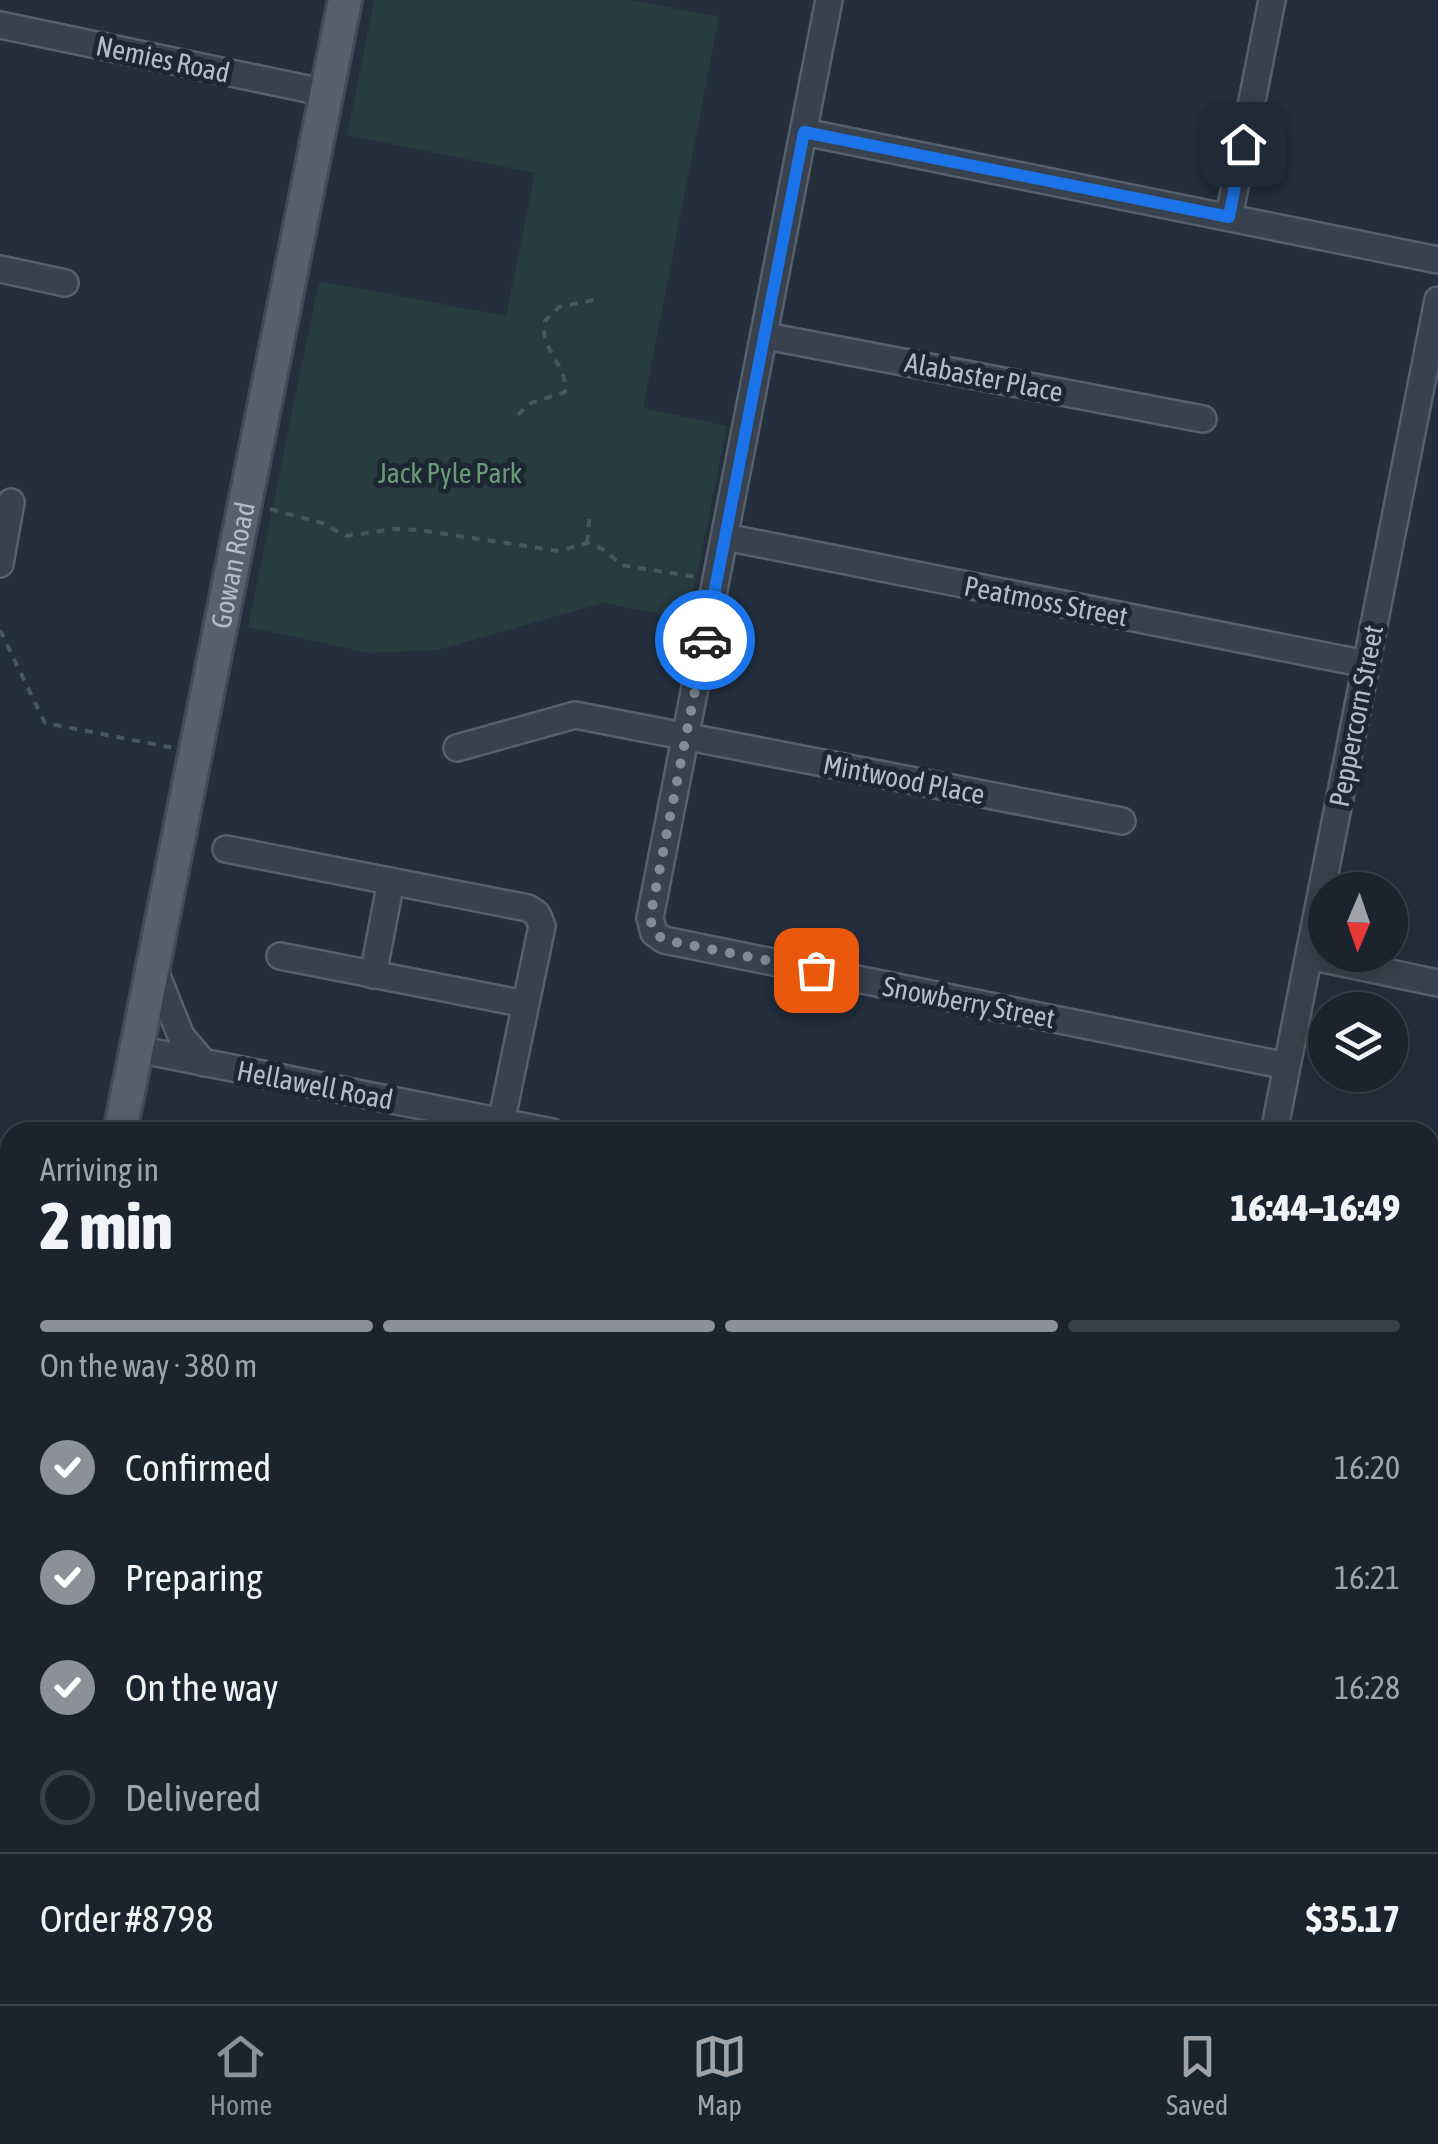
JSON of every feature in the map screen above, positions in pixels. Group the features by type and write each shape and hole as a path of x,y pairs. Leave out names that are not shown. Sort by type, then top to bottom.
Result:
{"main road":[{"name":"Gowan Road","path":"122,1122 345,0"}],"street":[{"path":"686,737 829,0"},
{"path":"1229,217 1272,0"},
{"name":"Nemies Road","path":"0,26 326,93"},
{"path":"804,132 1438,260"},
{"path":"0,270 65,283"},
{"name":"Peppercorn Street","path":"1325,872 1438,300"},
{"name":"Alabaster Place","path":"766,336 1202,419"},
{"path":"0,564 12,502"},
{"name":"Peatmoss Street","path":"726,537 1366,664"},
{"name":"Mintwood Place","path":"457,748 575,715 1122,821"},
{"name":"Snowberry Street","path":"686,737 650,918 654,932 664,940 1287,1066"},
{"path":"226,850 528,908 538,914 542,926 501,1122"},
{"path":"373,974 391,881"},
{"path":"280,956 525,1004"},
{"name":"Peppercorn Street","path":"1276,1122 1308,961"},
{"path":"153,966 181,1036 204,1063"},
{"path":"1388,972 1438,982"},
{"name":"Hellawell Road","path":"138,1050 501,1122"}],"path":[{"path":"518,415 528,404 565,392 567,378 544,342 545,321 559,307 598,299"},
{"path":"267,508 322,523 346,536 418,530 559,551 587,543 604,550 622,565 717,580"},
{"path":"587,543 590,512"},
{"path":"0,630 44,723 195,752"}],"green space":[{"name":"Jack Pyle Park","path":"374,0 632,0 719,17 643,408 727,426 688,619 603,603 438,650 369,653 248,627 319,281 506,316 535,173 347,135"}],"way so far":[{"path":"705,640 650,918 654,932 664,940 816,970"}],"route":[{"path":"705,640 804,132 1229,217 1243,144"}]}
